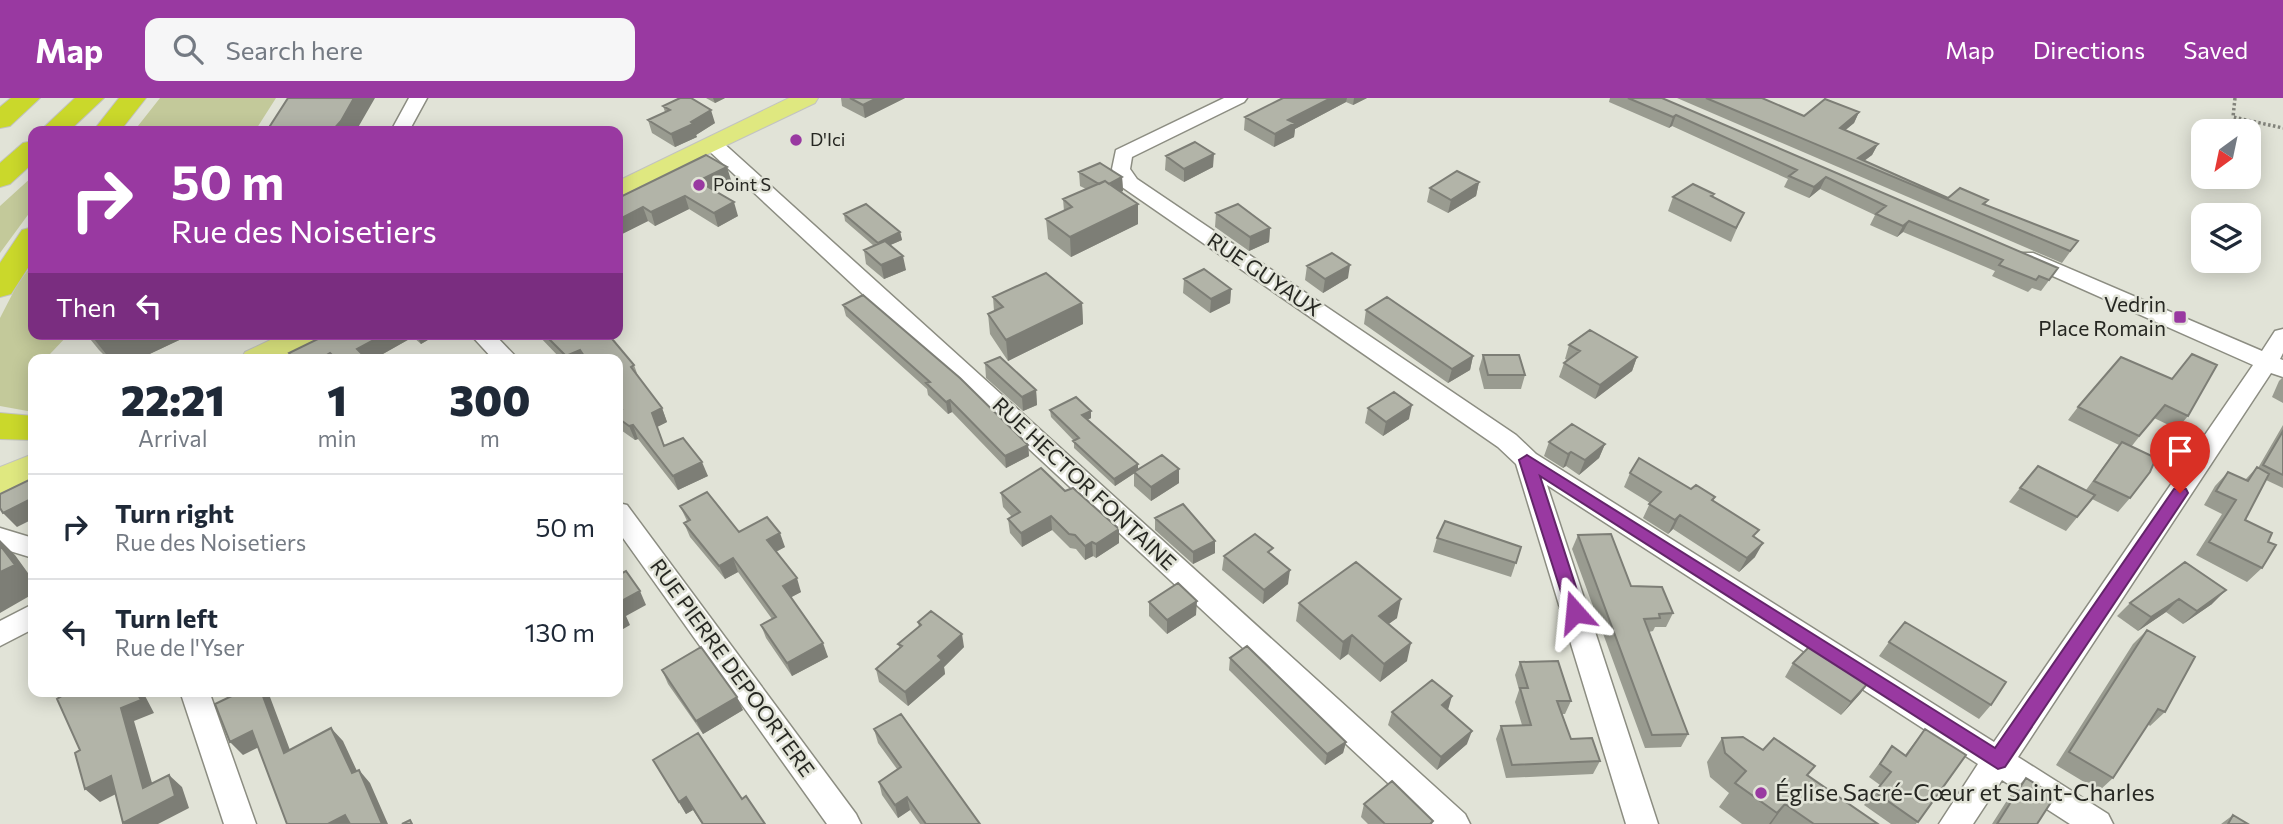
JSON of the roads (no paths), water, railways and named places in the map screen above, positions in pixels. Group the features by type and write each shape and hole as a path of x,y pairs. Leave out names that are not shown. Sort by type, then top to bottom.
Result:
{"highway":[{"path":"0,120 27,98"},
{"path":"59,126 91,98"},
{"path":"110,126 132,98"},
{"path":"0,178 28,153"},
{"path":"0,287 28,244"},
{"path":"0,426 28,428"}],"main road":[{"path":"623,188 807,98"},
{"path":"265,354 295,340"},
{"path":"0,481 28,467"}],"street":[{"path":"403,126 418,98"},
{"name":"RUE GUYAUX","path":"1238,98 1123,154 1121,169 1129,183 1507,441 1527,460"},
{"name":"RUE HECTOR FONTAINE","path":"713,144 1454,824"},
{"path":"2014,252 2275,365"},
{"path":"1955,824 2275,365 2283,336"},
{"path":"487,340 502,354"},
{"path":"1527,460 2097,824"},
{"path":"1527,460 1642,824"},
{"name":"RUE PIERRE DEPOORTERE","path":"623,519 845,824"},
{"path":"0,538 28,546"},
{"path":"0,635 28,618"},
{"path":"196,697 240,824"}],"place":[{"name":"D'Ici","path":"796,140"},
{"name":"Point S","path":"699,185"},
{"name":"Vedrin Place Romain","path":"2180,317"},
{"name":"Église Sacré-Cœur et Saint-Charles","path":"1761,793"}]}
